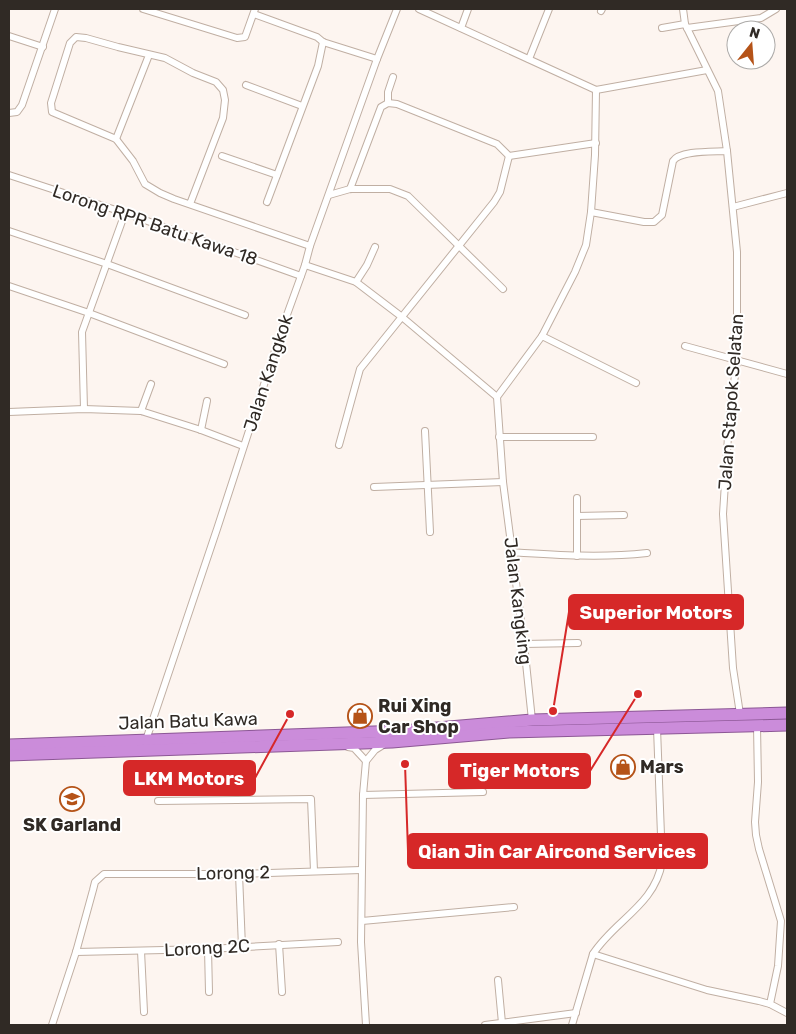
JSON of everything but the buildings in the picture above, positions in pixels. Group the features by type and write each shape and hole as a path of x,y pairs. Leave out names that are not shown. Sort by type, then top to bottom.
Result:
{"highway":[{"name":"Jalan Batu Kawa","path":"9,745 402,731 532,720 787,713"},
{"name":"Jalan Batu Kawa","path":"9,755 392,742 508,732 787,725"}],"street":[{"path":"9,113 16,112 22,105 55,9"},
{"path":"142,9 237,38 245,37 254,11 317,37 323,42 377,59"},
{"name":"Jalan Kangkok","path":"146,740 310,246 377,59 397,9"},
{"path":"419,9 596,90 707,70"},
{"path":"461,28 468,9"},
{"path":"529,59 549,9"},
{"name":"Jalan Stapok Selatan","path":"683,9 686,26 718,91 727,151 737,252 737,360 728,421 723,514 733,668 740,714"},
{"path":"662,28 761,18 776,9"},
{"path":"9,36 43,47"},
{"path":"190,204 223,118 225,100 223,90 216,82 193,73 165,58 76,37 70,43 51,103 52,112 116,139 133,161 145,184 160,194 310,246"},
{"path":"267,202 318,66 323,42"},
{"path":"116,139 149,55"},
{"path":"388,103 388,92 394,77"},
{"path":"246,85 302,106"},
{"path":"305,265 356,282 402,317 497,397 542,336 575,272 586,245 591,212 596,143 596,90"},
{"path":"350,189 381,107 388,103 397,104 497,144 509,156"},
{"path":"509,156 596,143"},
{"path":"591,212 644,222 654,222 662,215 673,161 676,157 687,154 727,151"},
{"path":"222,156 277,175"},
{"path":"339,445 360,369 494,202 500,192 509,156"},
{"name":"Lorong RPR Batu Kawa 18","path":"9,175 125,213 301,276"},
{"path":"329,195 350,189 390,188 408,196 503,290"},
{"path":"733,207 787,193"},
{"path":"84,409 82,332 125,213"},
{"path":"9,231 107,264 245,316"},
{"path":"356,282 367,265 375,247"},
{"path":"9,286 224,364"},
{"path":"542,336 636,383"},
{"path":"685,346 787,374"},
{"path":"141,411 151,384"},
{"name":"Jalan Kangking","path":"497,397 503,482 532,720"},
{"path":"201,430 207,401"},
{"path":"9,412 84,409 141,411 201,430 243,446"},
{"path":"425,431 430,532"},
{"path":"499,437 593,437"},
{"path":"374,487 503,482"},
{"path":"577,498 577,556"},
{"path":"577,516 624,515"},
{"path":"511,552 577,556 647,554"},
{"path":"524,644 578,643"},
{"path":"757,726 758,782 756,835 781,921 778,966 770,1004"},
{"path":"572,1025 594,954 602,941 648,897 660,872 662,862 657,728"},
{"path":"366,1025 361,942 361,870 366,761 375,750 392,742"},
{"path":"332,743 354,748 366,761"},
{"path":"363,795 483,792"},
{"path":"158,801 311,799 314,871"},
{"name":"Lorong 2","path":"76,952 95,882 104,874 239,874 361,870"},
{"path":"239,874 242,946"},
{"path":"362,921 514,907"},
{"name":"Lorong 2C","path":"76,952 208,949 338,942"},
{"path":"279,944 282,992"},
{"path":"208,949 209,992"},
{"path":"141,951 144,1012"},
{"path":"52,1025 76,952"},
{"path":"594,954 707,990 759,1000 787,1013"},
{"path":"498,980 502,1023"},
{"path":"485,1025 576,1013"}],"place":[{"name":"Tiger Motors","path":"638,694"},
{"name":"Superior Motors","path":"553,711"},
{"name":"LKM Motors","path":"290,714"},
{"name":"Rui Xing Car Shop","path":"360,716"},
{"name":"Qian Jin Car Aircond Services","path":"405,764"},
{"name":"Mars","path":"623,767"},
{"name":"SK Garland","path":"72,799"}]}
